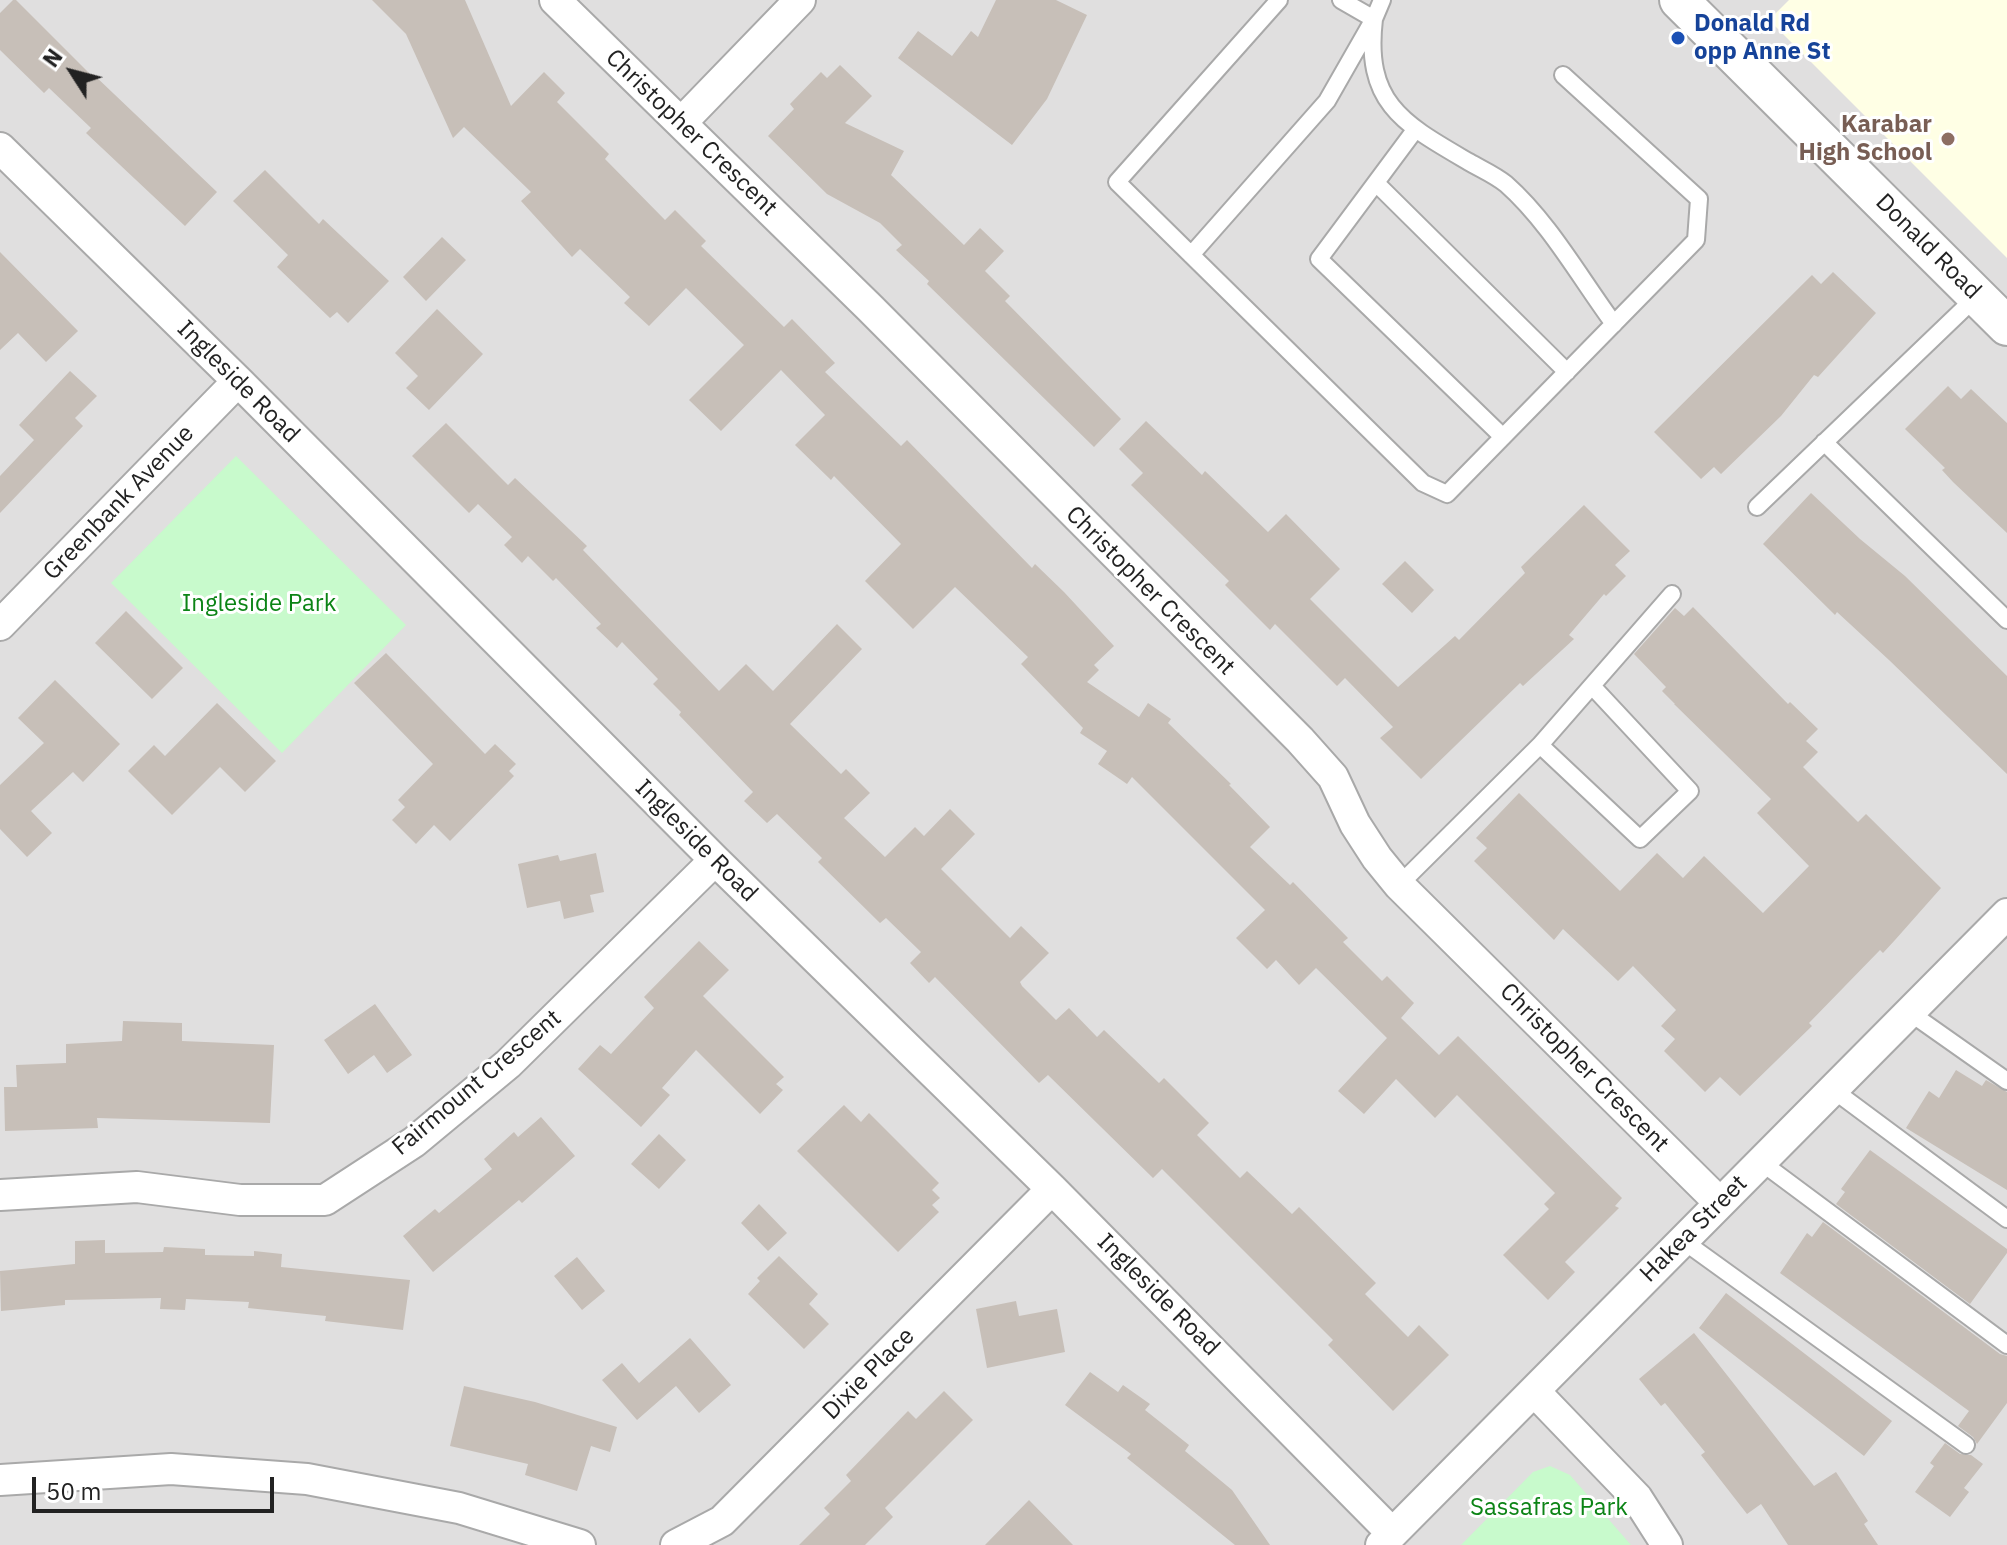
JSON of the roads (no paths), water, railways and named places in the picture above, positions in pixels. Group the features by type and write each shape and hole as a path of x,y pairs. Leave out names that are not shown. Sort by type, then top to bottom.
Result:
{"street":[{"name":"Christopher Crescent","path":"555,0 870,308 1300,740 1333,777 1355,824 1399,885 1719,1202"},
{"path":"681,123 800,0"},
{"name":"Donald Road","path":"1679,0 2007,326"},
{"name":"Ingleside Road","path":"0,148 238,381 715,860 1052,1189 1386,1539"},
{"name":"Greenbank Avenue","path":"0,625 238,381"},
{"name":"Fairmount Crescent","path":"0,1195 137,1187 240,1200 325,1200 414,1142 508,1064 715,860"},
{"name":"Hakea Street","path":"1386,1539 1909,1012 2005,921"},
{"name":"Dixie Place","path":"676,1545 722,1521 1052,1189"},
{"path":"1535,1392 1637,1498 1667,1545"},
{"path":"0,1480 171,1469 307,1479 459,1508 580,1545"}],"lane":[{"path":"1279,0 1117,182 1423,483 1447,494 1696,240 1699,199 1563,75"},
{"path":"1341,0 1374,19"},
{"path":"1191,255 1327,101 1382,0"},
{"path":"1374,19 1372,40 1376,82 1385,98 1415,130 1505,183 1543,226 1614,324"},
{"path":"1415,130 1319,259 1503,437"},
{"path":"1376,183 1567,372"},
{"path":"1757,507 1977,296"},
{"path":"1824,442 2007,620"},
{"path":"1399,885 1540,745 1672,594"},
{"path":"1540,745 1640,839 1690,791 1593,687"},
{"path":"1909,1012 2007,1081"},
{"path":"1832,1089 2007,1219"},
{"path":"1761,1162 2007,1345"},
{"path":"1682,1240 1966,1445"}],"place":[{"name":"Donald Rd opp Anne St","path":"1678,38"},
{"name":"Karabar High School","path":"1948,139"}],"park label":[{"name":"Ingleside Park","path":"259,604"},
{"name":"Sassafras Park","path":"1549,1508"}]}
